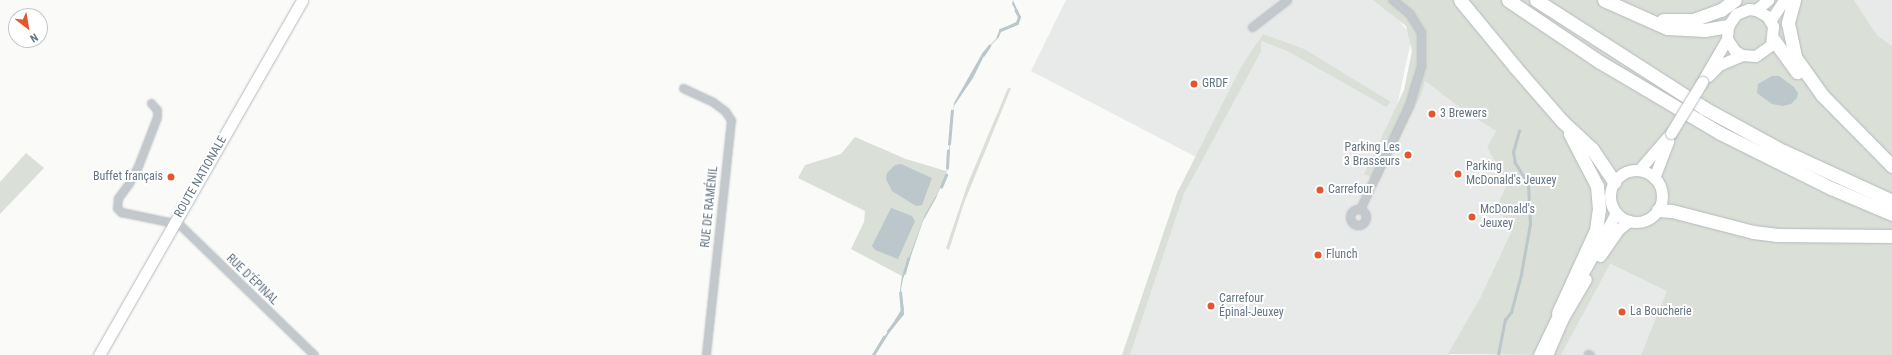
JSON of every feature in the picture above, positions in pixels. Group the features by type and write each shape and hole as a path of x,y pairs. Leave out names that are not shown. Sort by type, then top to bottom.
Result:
{"highway":[{"path":"1460,0 1562,120 1592,149 1614,182"},
{"path":"1508,0 1600,62 1720,133 1831,188 1892,214"},
{"path":"1536,0 1704,108 1783,151 1892,201"},
{"path":"1604,0 1632,12 1650,22 1680,30 1705,30 1728,26"},
{"path":"1632,12 1669,21 1692,20 1721,10 1734,0"},
{"path":"1794,0 1788,23 1790,46 1803,72 1822,95 1892,166"},
{"path":"1773,39 1788,62 1806,83 1822,95"},
{"path":"1558,313 1596,230 1599,209 1597,186 1562,120"},
{"path":"1658,210 1672,211 1753,232 1776,235 1892,236"}],"main road":[{"name":"ROUTE NATIONALE","path":"99,355 302,0"},
{"path":"1756,10 1768,0"},
{"path":"1702,82 1719,65 1742,55 1761,54 1773,39 1770,20 1784,0"},
{"path":"1639,170 1671,133 1727,39 1728,26 1736,14 1749,9 1756,10 1770,20"},
{"path":"1727,39 1735,51 1742,55"},
{"path":"1654,178 1671,133"},
{"path":"1547,355 1563,318 1583,283 1619,229 1629,222 1644,221 1658,210 1662,190 1654,178 1639,170 1629,171 1614,182 1610,198 1616,213 1629,222"},
{"path":"1539,355 1558,313 1581,278 1616,213"}],"street":[{"path":"1252,27 1288,0"},
{"path":"1360,209 1409,105 1420,66 1421,32 1409,13 1393,0"},
{"name":"RUE DE RAMÉNIL","path":"683,88 713,102 725,111 731,120 706,355"},
{"path":"151,103 157,110 157,117 135,172 116,203 122,212 175,223"},
{"name":"RUE D’ÉPINAL","path":"175,223 314,355"}],"shaded area":[{"path":"1013,0 1020,16 1019,22 1015,26 1001,32 999,37 988,48 973,78 954,106 948,168 936,198 923,221 903,279 901,289 904,310 877,352 873,355 903,307 900,290 902,276 925,214 937,194 947,169 954,103 983,52 996,39 999,31 1018,21 1018,15 1012,4"},
{"path":"1066,0 1373,0 1394,15 1412,36 1397,106 1364,174 1422,93 1425,81 1467,113 1496,131 1487,147 1507,184 1497,206 1511,232 1480,298 1449,355 1130,355 1184,194 1261,52 1261,41 1287,51 1386,107 1263,34 1242,65 1196,157 1031,71"},
{"path":"1373,0 1854,0 1877,35 1892,46 1892,355 1641,355 1667,291 1610,264 1561,355 1448,354 1480,298 1511,232 1497,206 1507,184 1487,147 1496,131 1467,113 1425,81 1422,93 1379,181 1364,174 1404,90 1412,51 1406,26"},
{"path":"1854,0 1892,0 1892,46 1877,35"},
{"path":"1263,34 1304,49 1391,102 1386,107 1287,51 1261,41 1261,52 1184,194 1130,355 1122,355 1177,193 1242,65"},
{"path":"1772,76 1779,76 1794,87 1798,93 1797,98 1791,104 1783,106 1772,104 1757,93 1758,84"},
{"path":"1008,88 1011,88 964,203 949,250 946,248 968,183"},
{"path":"855,137 906,159 946,171 937,194 925,214 902,276 851,249 864,222 865,211 798,178 805,165 841,154"},
{"path":"26,153 44,168 0,214 0,182"},
{"path":"901,164 932,178 922,205 916,206 892,191 886,179 887,173 895,165"},
{"path":"891,208 912,216 915,221 898,259 875,250 872,246"},
{"path":"1609,264 1668,291 1641,355 1561,355"}],"waterway":[{"path":"1000,30 1017,23 1019,17 1016,11"},
{"path":"983,55 989,46"},
{"path":"949,144 952,111"},
{"path":"1498,355 1505,320 1511,312 1521,274 1530,224 1528,184 1515,163 1513,152 1519,131"},
{"path":"947,168 948,151"},
{"path":"941,187 946,175"},
{"path":"904,273 908,259"},
{"path":"888,331 902,314 900,293"},
{"path":"873,355 884,337"}],"place":[{"name":"GRDF","path":"1194,84"},
{"name":"3 Brewers","path":"1432,114"},
{"name":"Parking Les 3 Brasseurs","path":"1408,155"},
{"name":"Parking McDonald's Jeuxey","path":"1458,174"},
{"name":"Buffet français","path":"171,177"},
{"name":"Carrefour","path":"1320,190"},
{"name":"McDonald's Jeuxey","path":"1472,217"},
{"name":"Flunch","path":"1318,255"},
{"name":"Carrefour Épinal-Jeuxey","path":"1211,306"},
{"name":"La Boucherie","path":"1622,312"}]}
